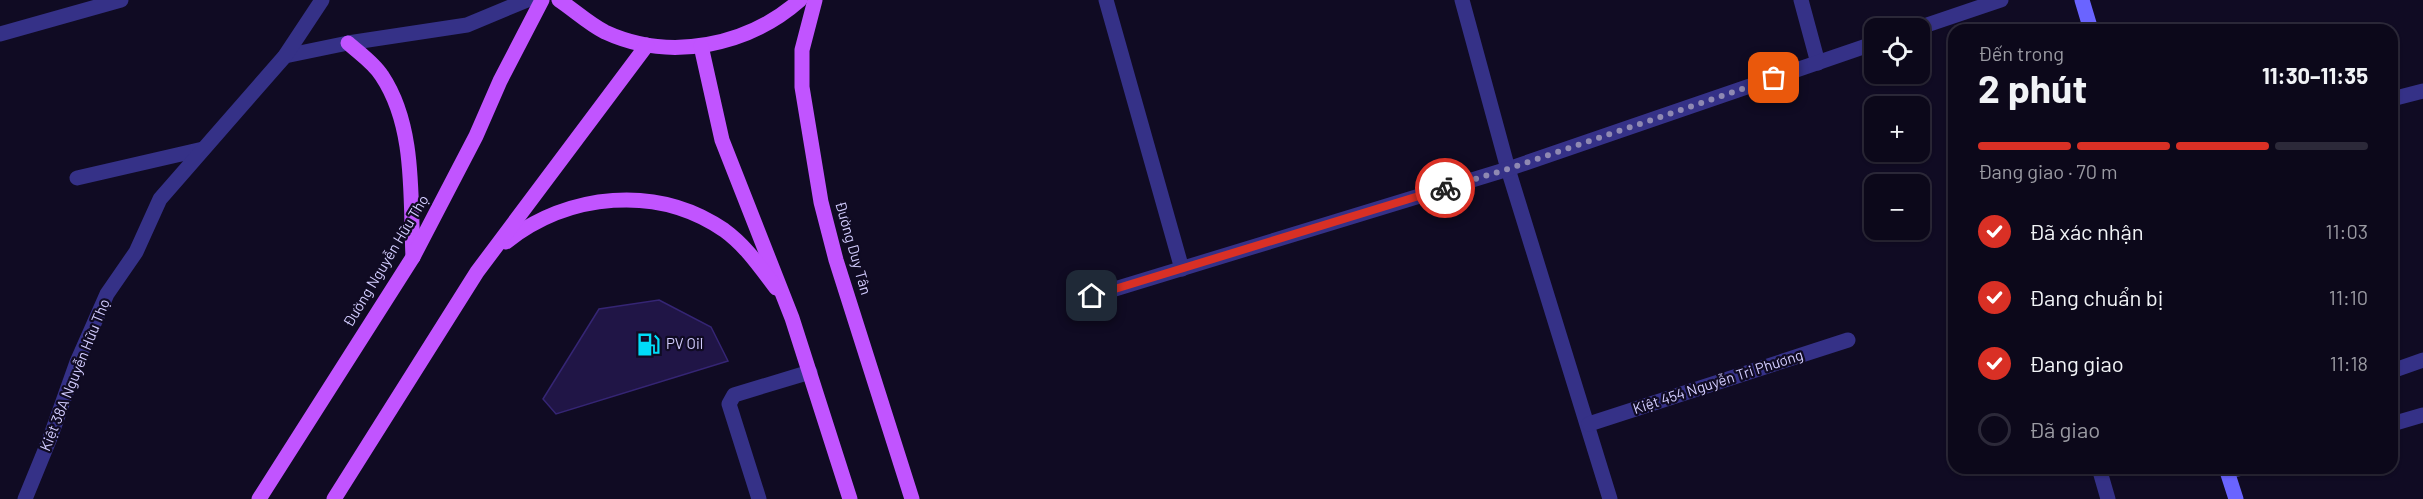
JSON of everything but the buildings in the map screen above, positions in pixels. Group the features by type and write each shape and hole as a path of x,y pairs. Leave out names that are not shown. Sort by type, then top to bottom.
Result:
{"main road":[{"name":"Đường Nguyễn Hữu Thọ","path":"259,499 413,257 476,136 500,81 542,0"},
{"path":"559,0 605,32 647,45 674,47 701,46 744,36 783,15 800,0"},
{"name":"Đường Duy Tân","path":"815,0 802,50 802,87 821,202 836,260 912,499"},
{"path":"348,43 381,74 401,114 408,161 413,257"},
{"path":"334,499 477,272 647,45"},
{"path":"701,46 722,140 792,318 850,499"},
{"path":"477,272 499,248 516,234 551,214 579,204 609,200 639,200 669,205 724,230 747,250 783,298 792,318"}],"street":[{"path":"0,34 121,0"},
{"name":"Kiệt 38A Nguyễn Hữu Thọ","path":"25,499 77,362 107,294 136,252 160,199 285,56 322,0"},
{"path":"285,56 348,43 467,25 527,0"},
{"path":"1107,0 1182,269"},
{"path":"1462,0 1508,169 1610,499"},
{"path":"1801,0 1818,63"},
{"path":"1930,24 2001,0"},
{"path":"2082,0 2089,24"},
{"path":"1092,296 1508,169 1864,47"},
{"path":"2398,97 2423,91"},
{"path":"77,178 202,149"},
{"name":"Kiệt 454 Nguyễn Tri Phương","path":"1588,424 1848,340"},
{"path":"2398,369 2423,360"},
{"path":"759,499 729,404 734,395 810,372"},
{"path":"2398,422 2423,415"},
{"path":"2101,474 2108,499"},
{"path":"2233,474 2236,499"}],"way so far":[{"path":"1445,188 1508,169 1774,78"}],"place":[{"name":"PV Oil","path":"648,344"}],"route":[{"path":"1092,296 1445,188"}]}
